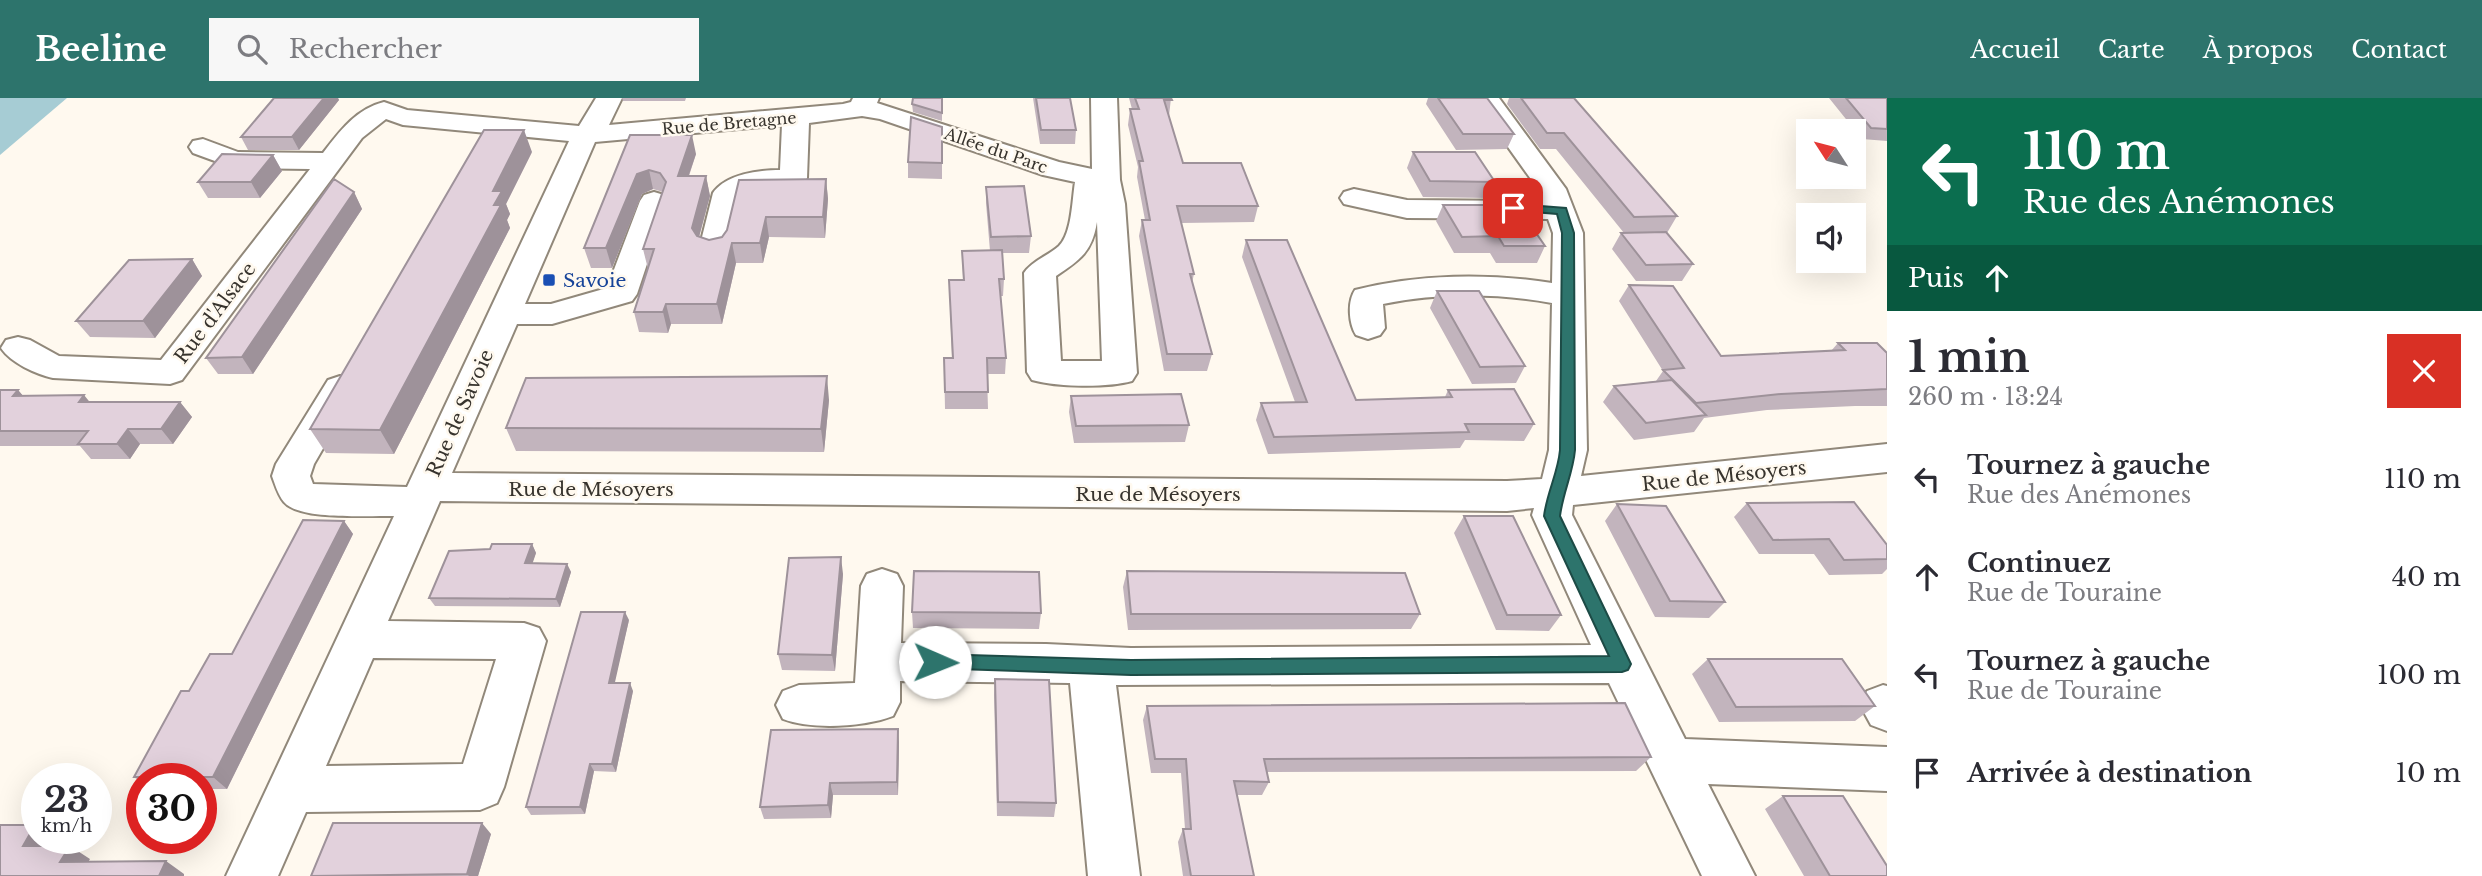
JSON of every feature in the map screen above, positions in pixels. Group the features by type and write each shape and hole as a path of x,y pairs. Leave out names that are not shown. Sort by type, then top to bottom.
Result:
{"street":[{"name":"Rue de Savoie","path":"252,876 585,135 594,128 609,98"},
{"path":"1098,179 1111,204 1120,373 1044,372 1040,273 1068,254 1079,241 1098,179 1104,98"},
{"path":"1486,98 1538,167 1562,211 1568,233 1566,470 1555,492 1552,516 1622,664 1729,876"},
{"name":"Rue de Bretagne","path":"585,135 796,117 864,103"},
{"name":"Allée du Parc","path":"864,103 886,113 1053,169 1098,179"},
{"path":"383,104 403,117 585,135"},
{"name":"Rue d'Alsace","path":"18,348 53,367 170,372 330,161 361,124 383,104"},
{"path":"714,249 727,193 760,178 793,178 796,117"},
{"path":"203,148 234,160 330,161"},
{"path":"1354,198 1407,209 1513,208 1562,211"},
{"path":"505,314 552,314 621,294 654,201"},
{"path":"1079,241 1111,237"},
{"path":"1367,328 1366,298 1413,288 1516,287 1569,296"},
{"name":"Rue de Mésoyers","path":"358,357 295,464 291,476 298,493 309,499 424,495 1494,496 1887,458"},
{"path":"799,705 877,702 882,586"},
{"path":"291,789 480,787 524,641 359,639"},
{"path":"879,662 1091,666 1622,664"},
{"path":"1091,666 1114,876"},
{"path":"1672,761 1887,769"}],"water":[{"path":"0,98 67,98 0,155"}],"building":[{"path":"274,98 324,98 292,137 241,137"},
{"path":"913,98 942,98 942,113 912,104"},
{"path":"1036,98 1070,98 1076,130 1041,130"},
{"path":"1135,98 1171,98 1172,100 1164,100 1183,163 1241,163 1258,206 1177,206 1194,274 1190,274 1212,354 1167,354 1142,220 1150,220 1139,161 1143,161 1130,109 1139,109"},
{"path":"1438,98 1487,98 1514,134 1463,134"},
{"path":"1521,98 1574,98 1677,216 1634,217 1564,133 1547,133"},
{"path":"1846,98 1887,98 1887,129 1871,128"},
{"path":"911,117 942,127 942,163 908,162"},
{"path":"484,130 524,130 493,191 502,191 494,205 501,205 380,430 310,429"},
{"path":"630,135 692,135 678,176 706,176 692,228 697,236 709,240 722,237 727,230 739,180 826,179 823,217 766,217 760,243 732,243 717,304 666,304 663,312 634,312 654,249 643,249 666,182 660,173 649,170 637,174 606,248 584,248"},
{"path":"1413,152 1475,152 1495,182 1430,181"},
{"path":"222,154 273,155 251,182 198,182"},
{"path":"334,179 354,192 242,357 206,358"},
{"path":"1024,186 1031,236 991,237 986,187"},
{"path":"1443,205 1511,205 1517,214 1523,214 1545,246 1504,246 1498,236 1462,237"},
{"path":"1666,232 1693,264 1646,265 1621,233"},
{"path":"1246,240 1287,240 1356,400 1452,397 1448,390 1514,389 1534,424 1465,424 1469,432 1274,437 1261,403 1307,402"},
{"path":"1002,250 1004,279 999,279 1006,358 987,358 988,392 945,392 944,358 953,358 949,280 964,280 962,251"},
{"path":"192,259 143,321 76,321 129,260"},
{"path":"1629,285 1673,286 1721,356 1845,350 1838,343 1877,343 1887,353 1887,389 1781,394 1696,403 1663,370 1684,368"},
{"path":"1437,291 1479,291 1525,366 1480,367"},
{"path":"827,376 821,429 506,428 526,378"},
{"path":"1672,380 1706,415 1646,423 1614,386"},
{"path":"0,390 18,390 13,396 84,395 79,402 180,402 161,429 128,429 117,444 78,444 88,431 0,431"},
{"path":"1181,394 1189,425 1076,426 1071,396"},
{"path":"1854,502 1887,545 1887,559 1844,560 1829,539 1773,540 1747,503"},
{"path":"1617,504 1666,506 1725,602 1670,601"},
{"path":"1464,516 1513,516 1561,615 1507,615"},
{"path":"303,520 344,521 217,769 217,763 142,763 181,691 189,691 210,654 232,654"},
{"path":"492,544 532,544 525,563 567,564 556,599 429,598 449,551 490,549"},
{"path":"841,557 832,655 778,654 789,558"},
{"path":"914,571 1039,572 1041,613 912,612"},
{"path":"1127,571 1405,573 1420,614 1131,614"},
{"path":"581,612 625,612 609,683 630,683 612,764 590,764 580,807 526,807"},
{"path":"1708,659 1842,659 1875,706 1736,707"},
{"path":"995,679 1049,680 1056,803 998,802"},
{"path":"1625,703 1651,757 1264,759 1269,782 1234,781 1254,876 1191,876 1183,829 1191,829 1186,759 1155,759 1147,706"},
{"path":"898,729 897,782 830,783 828,805 760,807 771,730"},
{"path":"1783,796 1843,796 1887,866 1887,876 1830,876"},
{"path":"333,823 482,823 467,874 311,876"},
{"path":"0,825 21,825 21,854 65,854 60,862 166,861 159,876 0,876"}],"place":[{"name":"Savoie","path":"549,280"}],"route":[{"path":"935,662 1131,667 1622,664 1552,516 1555,492 1566,470 1568,233 1562,211 1513,208"}]}
